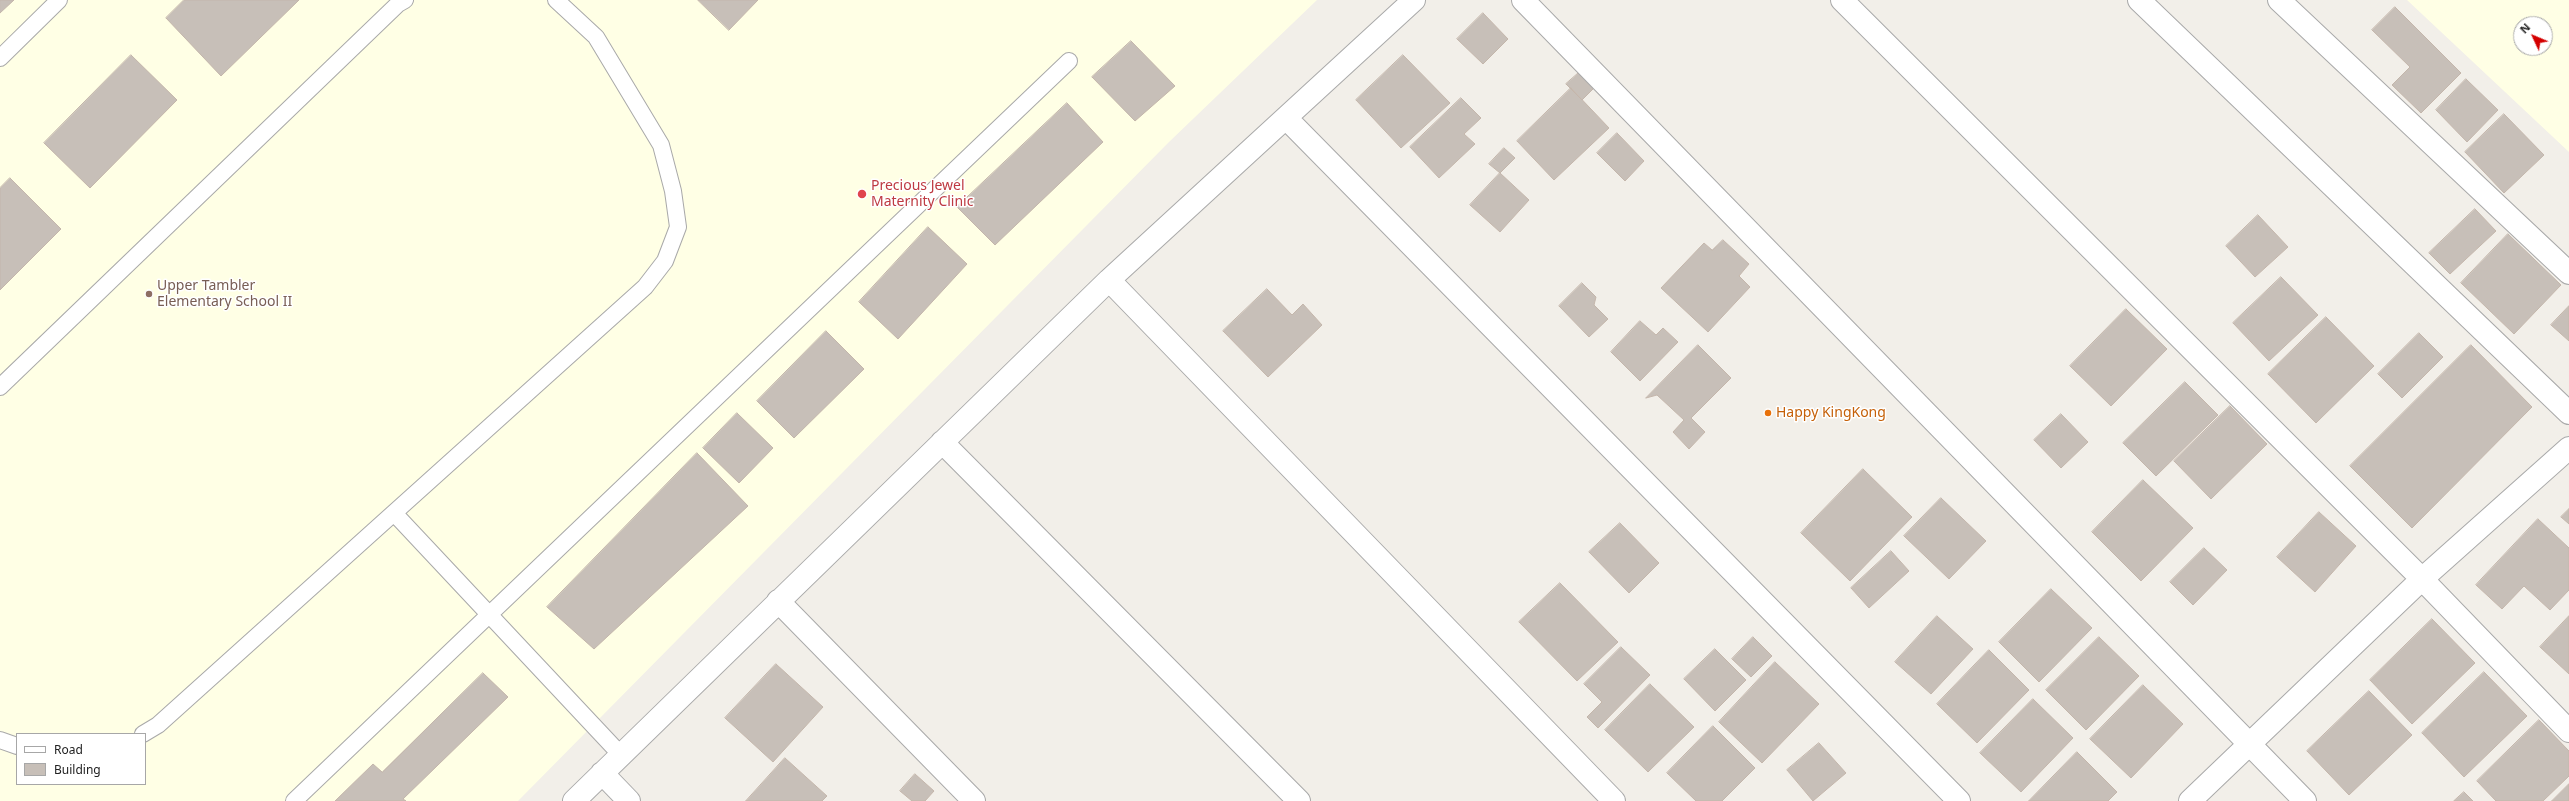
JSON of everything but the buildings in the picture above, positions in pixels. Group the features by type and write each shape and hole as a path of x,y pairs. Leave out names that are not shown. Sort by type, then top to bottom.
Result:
{"street":[{"path":"574,801 1109,280 1414,0"},
{"path":"1523,0 2306,801"},
{"path":"1842,0 2422,579 2569,731"},
{"path":"2139,0 2569,413"},
{"path":"2279,0 2569,273"},
{"path":"1286,118 1958,801"},
{"path":"1109,280 1614,801"},
{"path":"942,442 1298,801"},
{"path":"2190,801 2422,579 2569,448"},
{"path":"778,601 974,801"},
{"path":"602,774 629,801"}],"lane":[{"path":"0,58 59,0"},
{"path":"0,387 398,4 405,0"},
{"path":"146,733 158,725 645,287 665,261 678,227 673,191 661,145 596,37 556,0"},
{"path":"294,801 1070,61"},
{"path":"394,513 621,755"},
{"path":"0,740 16,746"}],"shaded area":[{"path":"0,0 1317,0 1169,142 518,801 0,801"},
{"path":"2407,0 2569,0 2569,152"}],"place":[{"name":"Precious Jewel Maternity Clinic","path":"862,194"},
{"name":"Upper Tambler Elementary School II","path":"149,294"},
{"name":"Happy KingKong","path":"1768,413"}]}
